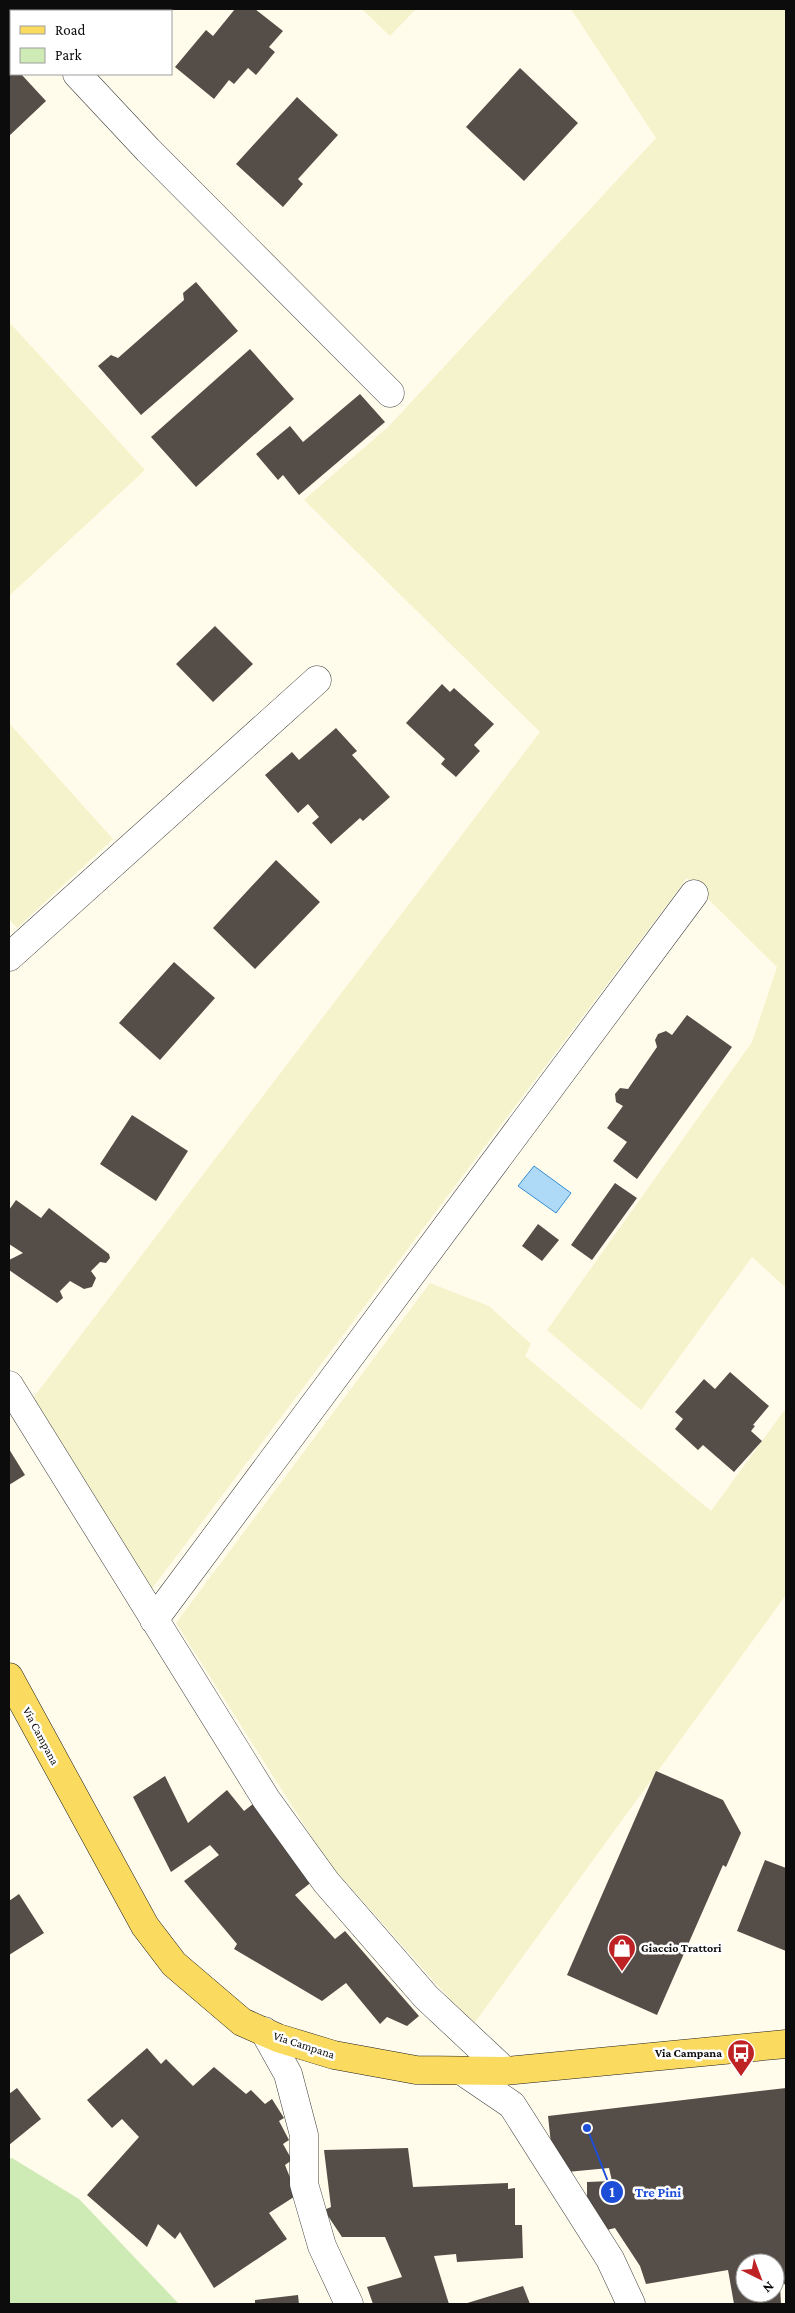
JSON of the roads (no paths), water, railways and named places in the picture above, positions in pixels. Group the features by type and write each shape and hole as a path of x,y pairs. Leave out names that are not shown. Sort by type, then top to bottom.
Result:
{"main road":[{"name":"Via Campana","path":"9,1677 145,1926 174,1964 242,2022 264,2032 334,2055 416,2070 505,2071 786,2044"}],"street":[{"path":"78,75 148,150 390,393"},
{"path":"9,957 317,680"},
{"path":"154,1620 694,894"},
{"path":"9,1385 266,1799 326,1882 426,1997 505,2071"},
{"path":"264,2032 288,2074 304,2135 304,2184 322,2246 349,2304"},
{"path":"462,2071 512,2105 610,2259 631,2304"}],"water":[{"path":"534,1166 571,1193 556,1213 518,1186"}],"place":[{"name":"Giaccio Trattori","path":"622,1972"},
{"name":"Via Campana","path":"741,2077"},
{"name":"Tre Pini","path":"587,2128"}]}
